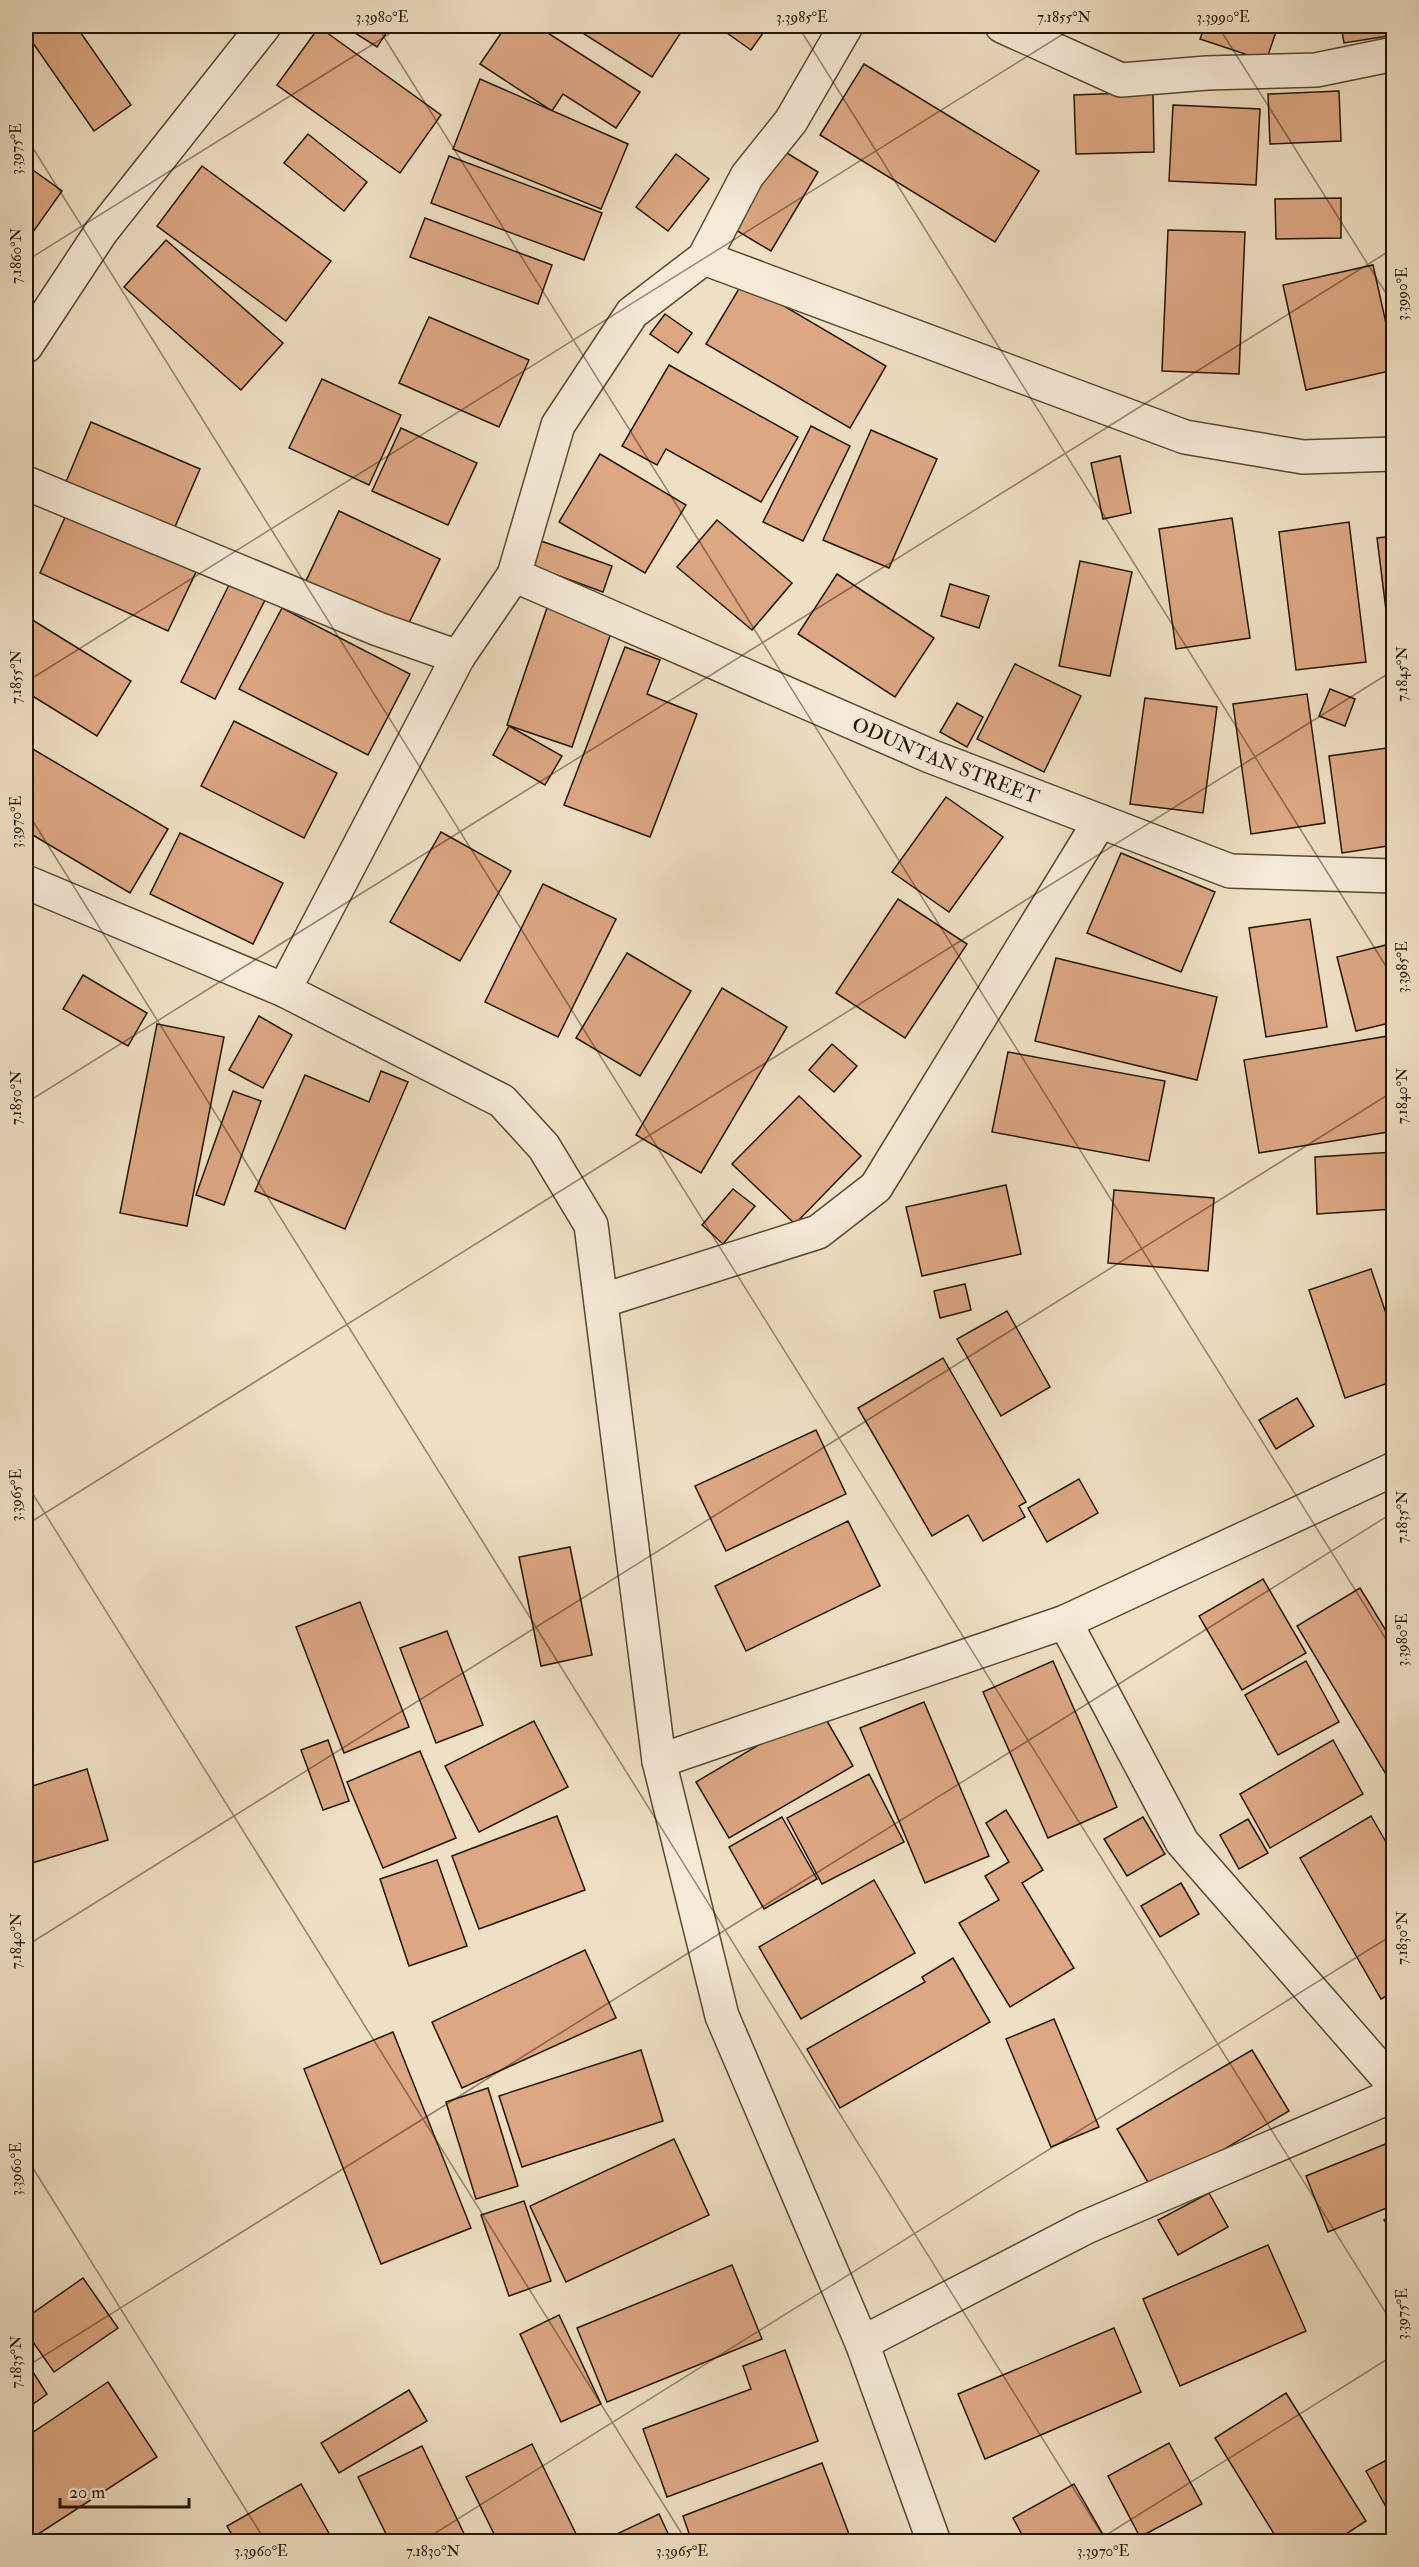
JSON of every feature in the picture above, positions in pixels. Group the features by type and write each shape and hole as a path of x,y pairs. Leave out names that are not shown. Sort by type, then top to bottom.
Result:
{"street":[{"path":"26,345 101,232 264,26"},
{"path":"284,990 458,657 514,575 558,425 632,313 704,258 747,176 792,121 846,26"},
{"path":"1002,26 1120,80 1207,73 1316,70 1394,54"},
{"path":"704,258 1185,437 1303,457 1394,454"},
{"path":"26,483 378,629 458,657"},
{"name":"ODUNTAN STREET","path":"514,575 930,756 1230,871 1394,876"},
{"path":"601,1301 818,1232 876,1187 1100,821"},
{"path":"26,882 284,990 502,1101 544,1147 591,1225 659,1761 722,2016 862,2343 934,2541"},
{"path":"659,1761 1065,1622 1394,1470"},
{"path":"1065,1622 1182,1842 1394,2085"},
{"path":"862,2343 1086,2227 1394,2095"}],"building":[{"path":"26,26 76,26 131,105 94,131 26,33"},
{"path":"344,26 391,26 377,47"},
{"path":"506,26 537,26 640,92 616,128 563,94 552,111 480,64"},
{"path":"585,26 685,26 652,77 581,32"},
{"path":"717,26 768,26 751,50"},
{"path":"1085,26 1115,26 1113,33"},
{"path":"1205,26 1278,26 1266,61 1200,39"},
{"path":"1341,26 1394,26 1394,35 1344,43"},
{"path":"319,27 441,115 400,173 277,85"},
{"path":"864,64 1039,171 995,242 820,135"},
{"path":"480,79 628,144 601,209 453,149"},
{"path":"1339,91 1341,141 1270,144 1268,94"},
{"path":"1153,92 1154,152 1076,154 1074,95"},
{"path":"1173,105 1260,109 1256,185 1169,181"},
{"path":"308,134 367,182 344,211 284,163"},
{"path":"782,150 818,172 771,251 734,229"},
{"path":"676,154 709,179 668,231 636,207"},
{"path":"449,156 602,213 584,260 431,203"},
{"path":"26,165 62,191 26,242"},
{"path":"202,166 331,261 286,321 157,226"},
{"path":"1341,198 1341,238 1276,239 1275,199"},
{"path":"425,218 552,265 538,304 410,257"},
{"path":"1168,230 1245,232 1239,374 1162,371"},
{"path":"166,240 283,343 241,390 124,287"},
{"path":"1373,265 1394,359 1394,370 1306,390 1283,285"},
{"path":"743,282 886,366 850,428 706,344"},
{"path":"665,314 692,333 678,353 650,334"},
{"path":"429,317 529,360 499,427 399,383"},
{"path":"669,365 798,437 761,502 666,449 657,465 622,446"},
{"path":"322,379 401,415 369,485 289,448"},
{"path":"91,422 200,469 171,536 63,489"},
{"path":"811,426 850,446 803,541 763,522"},
{"path":"401,428 477,463 448,525 372,491"},
{"path":"871,430 937,459 889,568 823,540"},
{"path":"600,454 686,505 645,573 559,522"},
{"path":"1120,456 1131,513 1103,519 1091,463"},
{"path":"339,511 440,559 405,631 304,585"},
{"path":"67,513 196,572 168,631 40,573"},
{"path":"1232,518 1250,638 1176,649 1159,529"},
{"path":"717,520 792,583 752,630 677,567"},
{"path":"1349,522 1366,662 1296,670 1279,532"},
{"path":"1394,536 1394,658 1392,658 1377,538"},
{"path":"541,541 612,566 603,592 532,566"},
{"path":"1080,561 1132,572 1110,676 1059,666"},
{"path":"837,574 934,638 895,697 798,634"},
{"path":"230,583 265,600 215,699 181,682"},
{"path":"950,584 989,596 979,628 941,616"},
{"path":"548,605 613,627 572,747 507,725"},
{"path":"282,608 410,674 368,755 239,689"},
{"path":"26,616 131,681 97,736 26,692"},
{"path":"625,647 660,660 647,694 697,714 650,837 564,805"},
{"path":"1015,664 1081,696 1044,772 977,739"},
{"path":"1330,689 1355,699 1345,726 1319,716"},
{"path":"1307,694 1325,823 1251,834 1233,704"},
{"path":"1145,698 1217,707 1203,813 1130,804"},
{"path":"957,703 983,717 967,747 940,732"},
{"path":"234,721 337,773 304,838 201,786"},
{"path":"509,726 562,756 545,785 493,755"},
{"path":"26,745 168,829 130,893 26,831"},
{"path":"1394,747 1394,845 1342,853 1329,756"},
{"path":"946,797 1003,837 949,912 892,872"},
{"path":"441,832 511,871 460,961 390,922"},
{"path":"180,833 283,883 253,944 150,894"},
{"path":"1121,853 1215,892 1181,972 1087,933"},
{"path":"543,884 616,919 558,1037 485,1002"},
{"path":"898,899 967,944 905,1038 836,993"},
{"path":"1310,919 1327,1027 1266,1037 1249,928"},
{"path":"1394,943 1394,1022 1356,1031 1337,957"},
{"path":"627,953 691,991 640,1076 576,1038"},
{"path":"1056,958 1217,997 1197,1080 1035,1041"},
{"path":"83,975 147,1013 128,1046 63,1009"},
{"path":"722,988 787,1027 701,1173 636,1135"},
{"path":"259,1016 292,1035 263,1088 229,1070"},
{"path":"157,1024 224,1037 187,1226 120,1213"},
{"path":"1394,1035 1394,1131 1259,1153 1244,1060"},
{"path":"832,1044 857,1066 834,1092 809,1070"},
{"path":"1008,1052 1165,1081 1149,1161 992,1132"},
{"path":"381,1071 408,1082 345,1229 255,1191 305,1075 369,1102"},
{"path":"233,1091 261,1101 224,1205 196,1195"},
{"path":"799,1096 861,1156 795,1224 732,1164"},
{"path":"1394,1152 1394,1209 1317,1214 1315,1157"},
{"path":"1006,1185 1021,1254 922,1276 906,1207"},
{"path":"733,1189 755,1206 723,1244 702,1225"},
{"path":"1114,1190 1214,1198 1208,1271 1108,1263"},
{"path":"1394,1252 1394,1287 1386,1253"},
{"path":"1371,1269 1394,1337 1394,1381 1345,1398 1309,1290"},
{"path":"965,1284 971,1310 940,1318 934,1291"},
{"path":"1007,1311 1050,1387 1001,1416 957,1339"},
{"path":"943,1358 1026,1502 1019,1506 1025,1517 983,1541 968,1515 932,1536 858,1408"},
{"path":"1297,1398 1314,1426 1276,1449 1259,1420"},
{"path":"816,1430 846,1494 726,1551 695,1486"},
{"path":"1079,1479 1098,1513 1047,1542 1028,1508"},
{"path":"848,1521 880,1586 746,1651 715,1586"},
{"path":"570,1547 592,1655 541,1666 519,1557"},
{"path":"1263,1579 1306,1653 1242,1690 1199,1616"},
{"path":"1360,1588 1394,1644 1394,1779 1390,1781 1297,1626"},
{"path":"360,1602 409,1727 344,1753 296,1627"},
{"path":"447,1631 483,1725 436,1743 400,1648"},
{"path":"1053,1661 1117,1807 1048,1838 983,1692"},
{"path":"1306,1661 1339,1722 1278,1755 1245,1695"},
{"path":"924,1702 989,1856 925,1883 860,1728"},
{"path":"820,1709 853,1766 729,1838 696,1782"},
{"path":"534,1721 568,1787 479,1832 445,1766"},
{"path":"328,1740 349,1801 323,1810 301,1750"},
{"path":"1333,1740 1363,1794 1270,1848 1240,1794"},
{"path":"420,1751 456,1838 383,1868 347,1782"},
{"path":"87,1769 108,1840 32,1863 26,1841 26,1788"},
{"path":"869,1774 904,1842 822,1884 787,1818"},
{"path":"1006,1810 1043,1870 1022,1883 1074,1968 1010,2007 959,1923 999,1900 985,1876 1009,1862 986,1823"},
{"path":"557,1816 585,1890 479,1929 452,1856"},
{"path":"1371,1816 1394,1856 1394,1992 1381,1999 1300,1858"},
{"path":"782,1817 817,1879 764,1909 729,1847"},
{"path":"1143,1817 1165,1854 1127,1876 1104,1839"},
{"path":"1248,1819 1268,1853 1239,1869 1220,1835"},
{"path":"437,1860 467,1946 409,1966 380,1879"},
{"path":"874,1880 915,1953 801,2019 759,1947"},
{"path":"1181,1883 1199,1914 1160,1937 1141,1906"},
{"path":"585,1950 616,2018 462,2088 432,2022"},
{"path":"953,1958 990,2022 840,2108 807,2049 925,1982 922,1977"},
{"path":"1054,2019 1099,2127 1051,2147 1006,2039"},
{"path":"393,2032 471,2228 381,2264 304,2069"},
{"path":"641,2050 663,2121 522,2167 499,2096"},
{"path":"1252,2050 1289,2111 1153,2191 1117,2129"},
{"path":"488,2088 518,2186 476,2199 446,2102"},
{"path":"674,2139 709,2215 566,2282 530,2206"},
{"path":"1388,2143 1394,2157 1394,2205 1328,2232 1306,2176"},
{"path":"1209,2193 1228,2227 1178,2255 1158,2220"},
{"path":"524,2201 551,2281 509,2296 481,2215"},
{"path":"1394,2213 1394,2234 1384,2220"},
{"path":"1268,2245 1306,2331 1180,2386 1143,2299"},
{"path":"732,2265 762,2339 607,2402 577,2328"},
{"path":"83,2278 118,2328 54,2372 26,2332 26,2318"},
{"path":"559,2315 601,2404 561,2422 520,2334"},
{"path":"1114,2328 1141,2392 985,2459 958,2394"},
{"path":"785,2350 818,2441 667,2497 643,2429 751,2389 743,2366"},
{"path":"26,2361 47,2394 26,2409"},
{"path":"108,2382 157,2457 26,2542 26,2437"},
{"path":"409,2390 427,2421 339,2473 321,2443"},
{"path":"1286,2393 1366,2521 1334,2542 1279,2542 1215,2438"},
{"path":"1169,2443 1202,2504 1140,2537 1108,2476"},
{"path":"532,2444 580,2542 498,2542 466,2477"},
{"path":"422,2446 468,2542 390,2542 358,2477"},
{"path":"1394,2456 1394,2512 1390,2514 1366,2471"},
{"path":"822,2463 852,2542 692,2542 683,2516"},
{"path":"301,2484 334,2542 236,2542 227,2526"},
{"path":"1074,2484 1105,2538 1098,2542 1026,2542 1013,2518"},
{"path":"659,2514 672,2542 605,2542 604,2540"}]}
